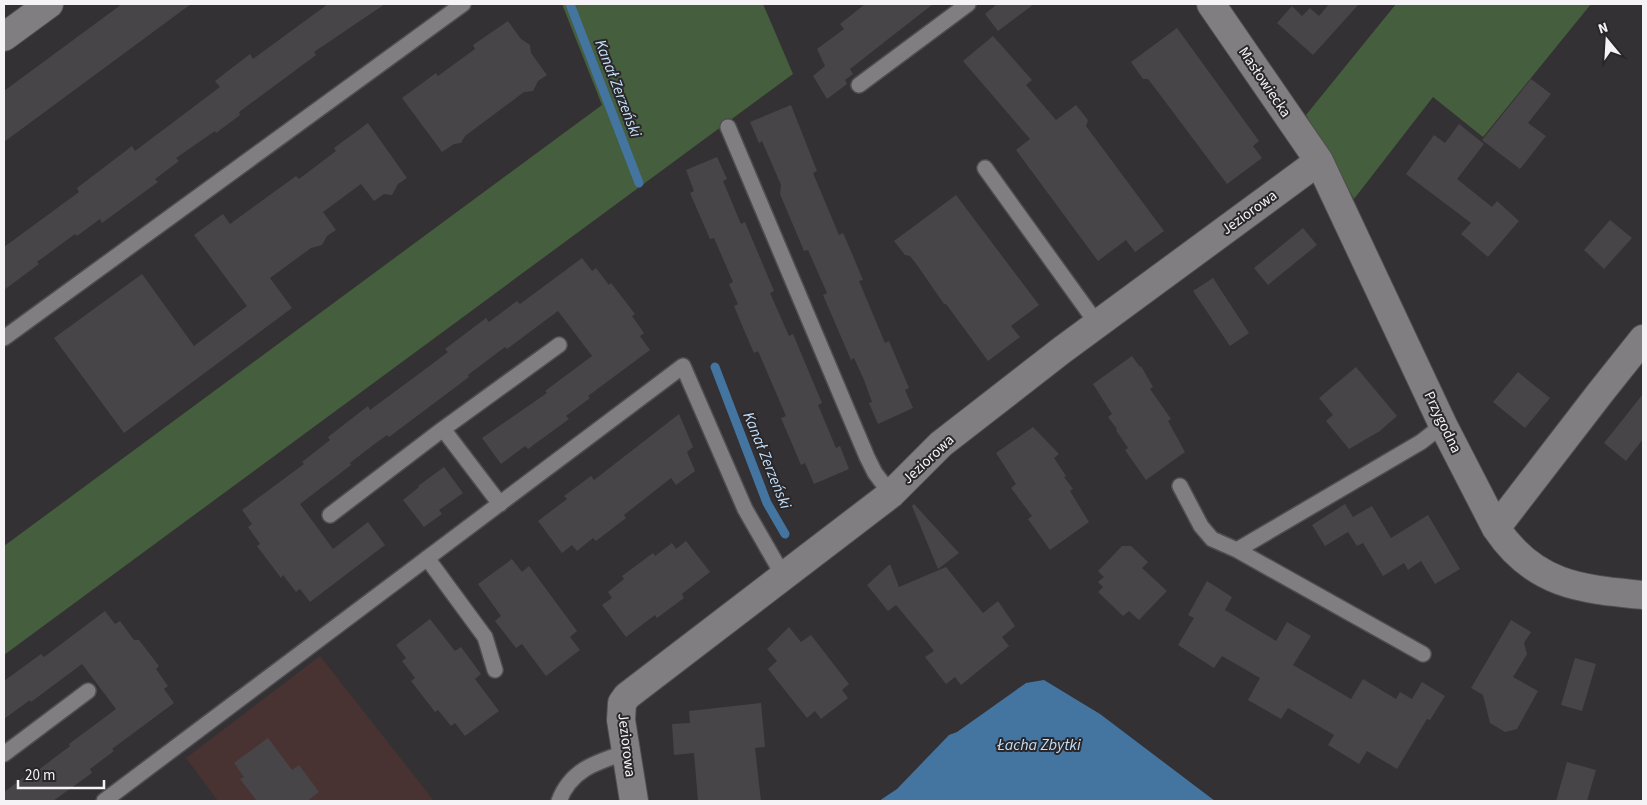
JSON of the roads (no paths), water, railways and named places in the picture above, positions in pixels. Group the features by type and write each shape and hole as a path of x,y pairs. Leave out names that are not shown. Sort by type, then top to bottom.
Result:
{"street":[{"path":"4,37 49,4"},
{"name":"Masłowiecka","path":"1211,4 1319,161"},
{"name":"Jeziorowa","path":"634,801 621,720 622,702 627,696 891,494 941,444 1319,161"},
{"name":"Przygodna","path":"1319,161 1443,425 1496,528 1507,544 1529,565 1558,581 1595,590 1643,594"},
{"path":"1496,528 1643,339"}],"lane":[{"path":"4,338 463,4"},
{"path":"859,85 968,4"},
{"path":"728,127 867,457 875,473 891,494"},
{"path":"985,168 1098,325"},
{"path":"330,515 443,429 559,345"},
{"path":"104,801 683,366 745,509 784,577"},
{"path":"1237,550 1421,442 1443,425"},
{"path":"443,429 500,504"},
{"path":"1180,486 1201,526 1212,539 1237,550 1423,654"},
{"path":"428,558 485,637 495,670"},
{"path":"4,754 88,691"},
{"path":"559,801 566,786 575,775 600,762 627,752"}],"water":[{"name":"Łacha Zbytki","path":"1044,680 1100,714 1215,801 879,801 897,789 949,735 957,732 1026,683"}],"waterway":[{"name":"Kanał Zerzeński","path":"570,4 639,183"},
{"name":"Kanał Zerzeński","path":"715,367 767,503 785,534"}]}
